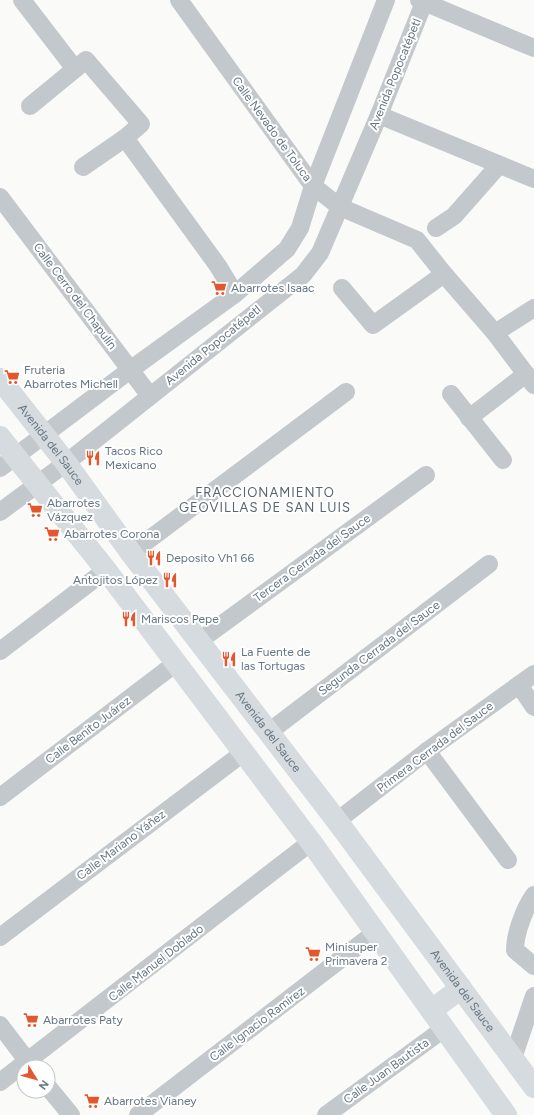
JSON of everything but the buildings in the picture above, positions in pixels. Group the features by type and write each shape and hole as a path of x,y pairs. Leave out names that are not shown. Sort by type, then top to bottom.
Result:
{"main road":[{"name":"Avenida del Sauce","path":"0,379 66,463 131,553 337,821 534,1086"},
{"path":"0,436 8,462 38,484 106,570 311,842 506,1115"},
{"path":"432,1010 461,988"}],"street":[{"path":"22,0 80,64 141,124 125,138 82,168"},
{"name":"Calle Nevado de Toluca","path":"179,0 313,186 340,207 416,240 496,333 530,380"},
{"path":"8,462 45,436 130,370 235,294 287,248 300,228 313,186 386,0"},
{"path":"423,1 534,48"},
{"name":"Avenida Popocatépetl","path":"0,512 66,463 302,275 320,253 379,115 423,1"},
{"path":"30,106 80,64"},
{"path":"379,115 534,179"},
{"path":"125,138 218,266 235,294"},
{"path":"436,228 454,216 499,165"},
{"name":"Calle Cerro del Chapulín","path":"0,197 150,396"},
{"path":"342,288 373,325 444,274"},
{"path":"496,333 534,308"},
{"path":"469,418 530,380"},
{"path":"131,553 346,392"},
{"path":"451,394 503,460"},
{"name":"Tercera Cerrada del Sauce","path":"199,641 426,476"},
{"name":"Segunda Cerrada del Sauce","path":"268,732 489,564"},
{"path":"0,651 106,570"},
{"name":"Calle Benito Juárez","path":"0,797 176,663"},
{"name":"Primera Cerrada del Sauce","path":"337,821 427,751 534,674"},
{"path":"519,685 534,707"},
{"path":"427,751 508,860"},
{"name":"Calle Mariano Yáñez","path":"0,937 243,753"},
{"name":"Calle Manuel Doblado","path":"36,1059 311,842"},
{"path":"534,895 529,903 515,939 515,950 534,966"},
{"name":"Calle Ignacio Ramírez","path":"138,1115 376,932"},
{"path":"513,1058 534,996"},
{"path":"0,1025 26,1059"},
{"name":"Calle Juan Bautista","path":"326,1115 445,1028"},
{"name":"Calle Manuel Doblado","path":"0,1082 16,1072"},
{"path":"56,1097 71,1115"}],"place":[{"name":"Abarrotes Isaac","path":"219,288"},
{"name":"Fruteria Abarrotes Michell","path":"12,377"},
{"name":"Tacos Rico Mexicano","path":"93,458"},
{"name":"Abarrotes Vázquez","path":"35,510"},
{"name":"Abarrotes Corona","path":"52,534"},
{"name":"Deposito Vh1 66","path":"154,558"},
{"name":"Antojitos López","path":"170,580"},
{"name":"Mariscos Pepe","path":"129,619"},
{"name":"La Fuente de las Tortugas","path":"229,659"},
{"name":"Minisuper Primavera 2","path":"313,954"},
{"name":"Abarrotes Paty","path":"31,1020"},
{"name":"Abarrotes Vianey","path":"92,1101"}],"district":[{"name":"FRACCIONAMIENTO GEOVILLAS DE SAN LUIS","path":"265,500"}]}
